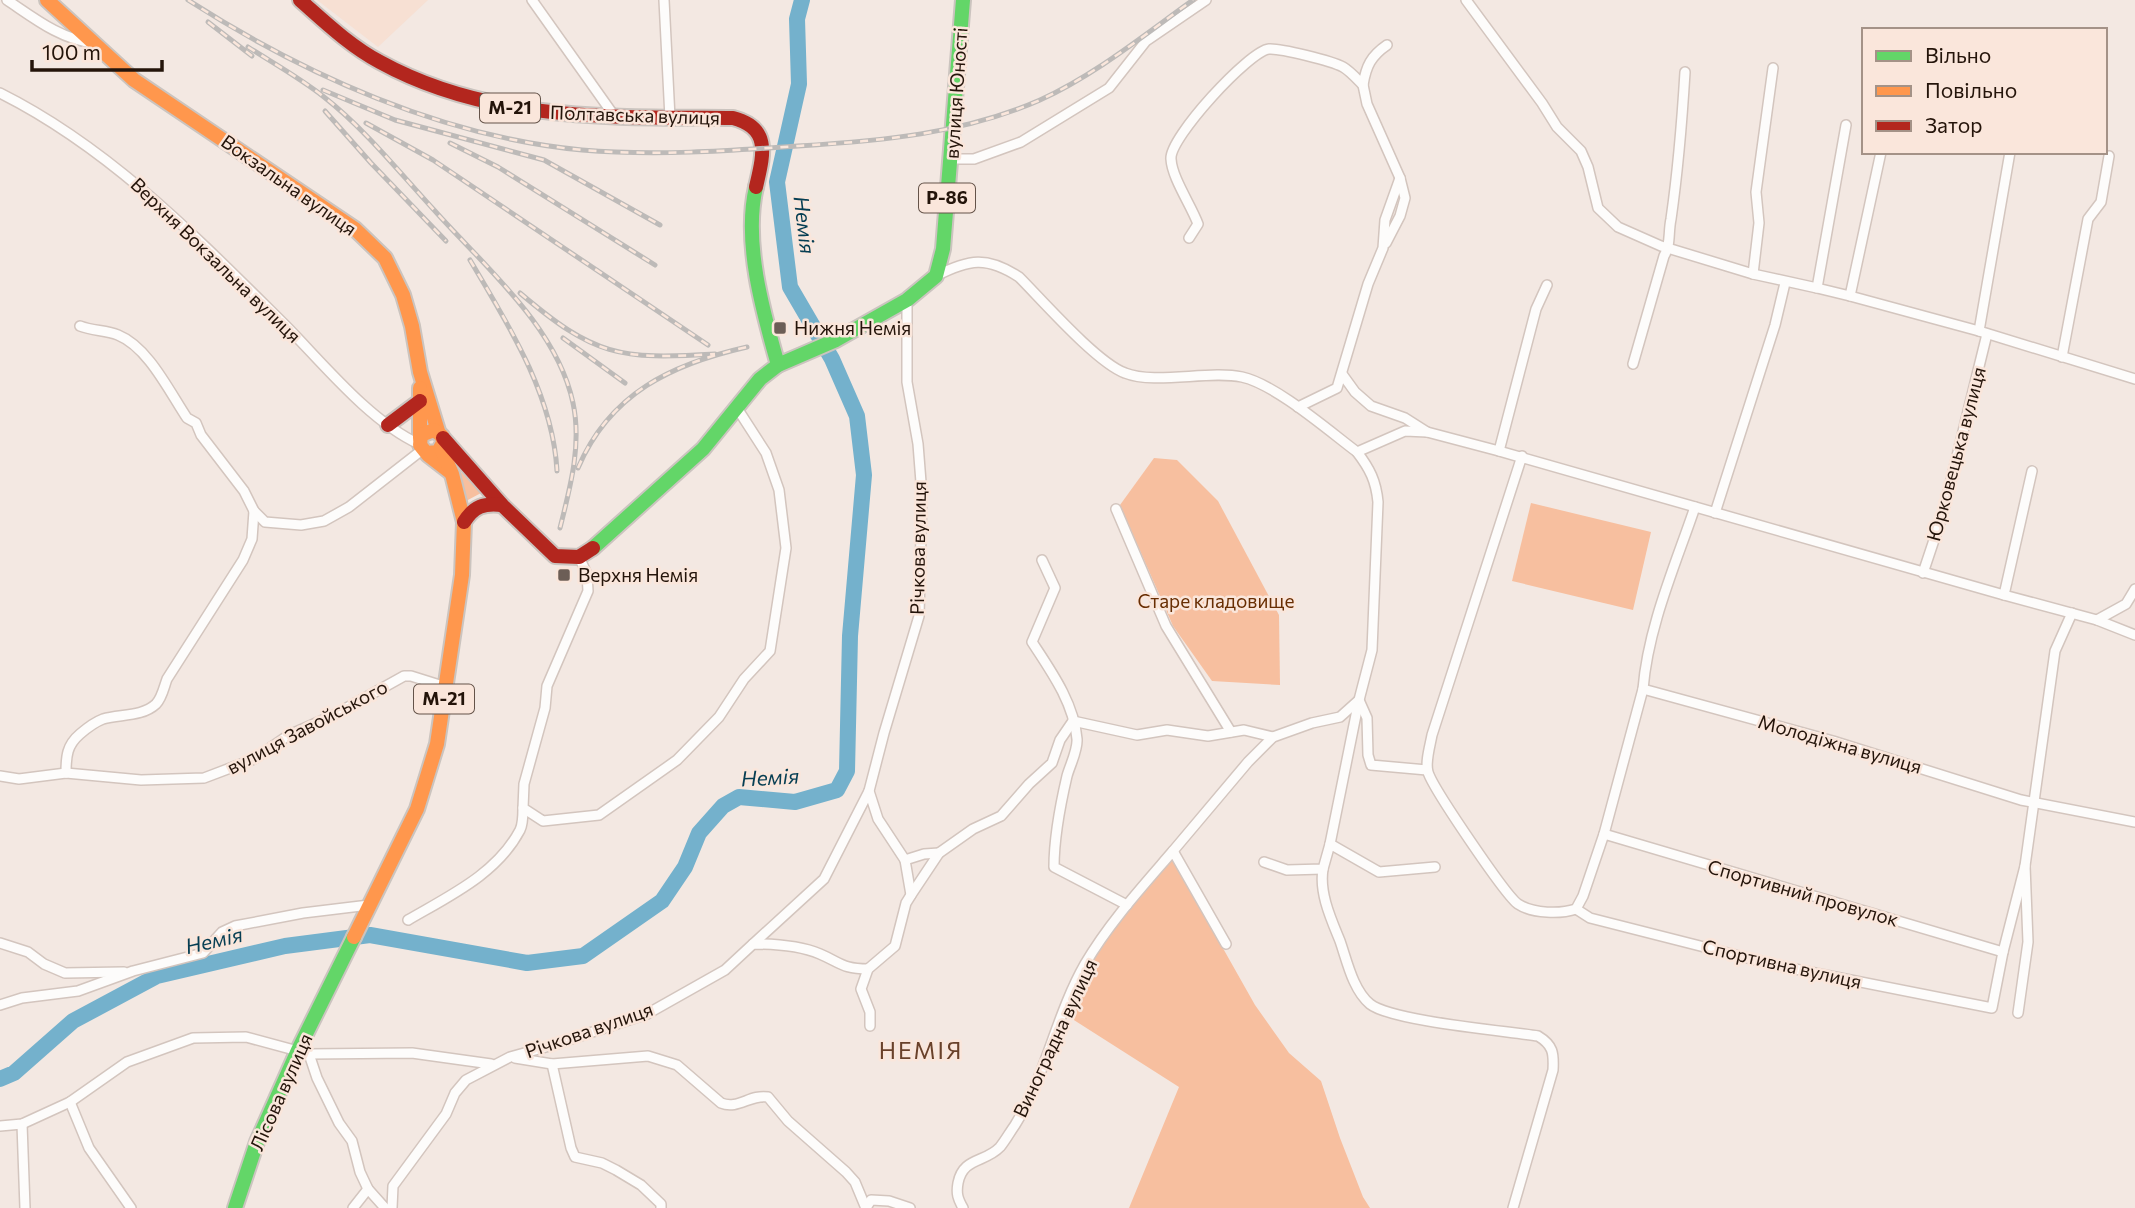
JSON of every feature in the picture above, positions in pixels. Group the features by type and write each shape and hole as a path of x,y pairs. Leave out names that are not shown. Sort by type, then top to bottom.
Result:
{"main road":[{"name":"Вокзальна вулиця","path":"47,0 134,80 355,229 385,258 403,295 412,326 432,446"},
{"name":"Полтавська вулиця","path":"300,0 378,62 432,88 476,101 523,111 615,117 733,118 750,124 761,138 762,152 752,206 753,244 762,313 778,365"},
{"name":"вулиця Юності","path":"936,276 943,249 963,0"},
{"path":"579,558 603,541 703,449 760,379 778,365 836,340 907,300 936,276"},
{"name":"Вокзальна вулиця","path":"420,372 420,401 432,446 467,465 502,505 555,556 579,558"},
{"path":"388,425 420,401"},
{"name":"Вокзальна вулиця","path":"432,446 467,465"},
{"name":"М-21","path":"369,905 425,787 437,744 462,575 464,522 452,474 432,446"},
{"path":"464,522 476,506 484,503 502,505"},
{"name":"Лісова вулиця","path":"235,1208 257,1142 303,1052 333,979 369,905"}],"street":[{"name":"Вокзальна вулиця","path":"7,0 49,28 79,41 95,43"},
{"path":"532,0 615,117"},
{"path":"664,0 670,118"},
{"path":"951,159 974,159 1021,142 1109,88 1146,41 1206,0"},
{"path":"1466,0 1557,127 1581,151 1588,167 1598,208 1618,227 1669,248 1753,274 1850,296 2135,379"},
{"path":"1298,407 1337,388 1368,284 1400,216 1405,198 1367,104 1363,85 1366,68 1373,55 1387,45"},
{"path":"1189,238 1198,224 1172,168 1170,157 1173,148 1182,132 1208,102 1252,57 1267,49 1286,50 1342,66 1363,85"},
{"path":"1753,274 1759,223 1756,192 1773,68"},
{"path":"1633,363 1664,256 1669,248 1669,228 1679,162 1685,72"},
{"name":"Верхня Вокзальна вулиця","path":"0,93 68,131 123,171 388,425 432,446"},
{"path":"1817,288 1846,125"},
{"path":"1850,296 1881,154"},
{"name":"Юрковецька вулиця","path":"1923,573 1943,513 1983,333 2010,154"},
{"path":"2062,357 2088,219 2101,202 2109,156"},
{"path":"936,276 956,266 985,261 1004,267 1019,277 1099,356 1121,372 1132,376 1241,376 1258,382 1298,407 1357,452 1370,469 1376,484 1378,502 1372,650 1321,877 1328,912 1359,990 1370,1004 1397,1015 1538,1036 1549,1042 1553,1051 1553,1070 1513,1208"},
{"path":"1715,513 1775,325 1785,282"},
{"path":"1499,451 1536,309 1547,285"},
{"name":"Річкова вулиця","path":"391,1208 393,1186 446,1114 455,1093 466,1080 509,1057 647,1014 725,970 824,879 869,791 919,616 922,495 918,444 908,382 907,300"},
{"path":"80,326 94,331 115,333 135,343 187,418 196,423 201,435 244,491 254,512 265,522 301,525 324,521 349,508 432,446"},
{"path":"1342,374 1355,392 1371,406 1405,418 1427,432"},
{"path":"523,808 543,821 599,815 677,760 719,717 744,679 770,651 786,548 779,490 766,453 737,408"},
{"path":"1357,452 1405,431 1427,432 1522,456 1695,508 2097,620 2135,635"},
{"path":"1359,700 1367,718 1368,755 1371,765 1427,770 1432,735 1522,456"},
{"path":"2004,595 2032,471"},
{"path":"1576,909 1604,834 1643,689 1652,636 1695,508"},
{"path":"1116,509 1166,626 1231,732"},
{"path":"66,773 66,755 72,741 85,729 101,720 138,713 159,701 167,679 243,560 252,539 254,512"},
{"path":"408,920 466,886 488,869 521,828 524,785 547,686 588,591 587,574 579,558"},
{"path":"1042,560 1055,588 1032,642 1070,707 1078,742 1061,801 1054,841 1054,867 1128,905"},
{"path":"2097,620 2126,604 2135,589"},
{"path":"2003,952 2025,866 2055,651 2072,613"},
{"name":"вулиця Завойського","path":"0,776 19,779 66,773 141,780 204,778 254,759 289,735 334,715 404,676 446,687"},
{"name":"Молодіжна вулиця","path":"1643,689 1833,741 2021,800 2135,822"},
{"name":"Виноградна вулиця","path":"962,1208 956,1196 958,1180 964,1166 999,1148 1016,1122 1047,1058 1085,964 1128,905 1248,762 1273,737 1312,723 1340,717 1359,700"},
{"path":"1073,721 1137,735 1167,730 1208,736 1244,730 1273,737"},
{"path":"870,1026 870,1012 861,989 867,969 895,946 906,903 911,895 939,853 973,829 1001,816 1052,763 1060,740 1073,721"},
{"name":"Спортивна вулиця","path":"1427,770 1434,786 1518,904 1539,911 1567,912 1576,909 1590,918 1775,965 1992,1008 2003,952"},
{"path":"869,791 878,819 905,860 911,895"},
{"name":"Спортивний провулок","path":"1604,834 2003,952"},
{"path":"1330,844 1379,872 1435,867"},
{"path":"1173,851 1226,944"},
{"path":"905,860 939,853"},
{"path":"1264,862 1287,870 1323,869"},
{"path":"2018,1013 2028,942 2025,866"},
{"path":"0,1005 22,998 78,991 133,971 202,953 222,932 235,926 303,913 369,905"},
{"path":"0,943 28,952 44,964 65,973 133,971"},
{"path":"753,944 818,953 848,969 867,969"},
{"path":"0,1126 22,1124 70,1102 127,1062 192,1038 246,1037 303,1052 412,1053 492,1064"},
{"path":"303,1052 339,1123 352,1141 360,1172 368,1189 385,1208"},
{"path":"509,1057 552,1064 626,1057 656,1058 677,1065 729,1106 759,1096 768,1097 788,1121 855,1182 866,1207"},
{"path":"552,1064 575,1157 601,1163 641,1185 662,1208"},
{"path":"70,1102 89,1148 131,1208"},
{"path":"22,1124 25,1208"},
{"path":"353,1208 368,1189"},
{"path":"866,1207 871,1200 878,1199 910,1208"}],"shaded area":[{"path":"317,0 428,0 378,47"}],"green space":[{"name":"Старе кладовище","path":"1154,458 1177,460 1218,501 1279,615 1280,685 1212,681 1173,626 1120,505"},
{"path":"454,465 481,493 466,501"},
{"path":"1531,503 1651,532 1633,610 1512,581"},
{"path":"1172,858 1255,1005 1289,1053 1321,1081 1340,1138 1363,1197 1370,1208 1129,1208 1179,1087 1066,1015 1088,968 1126,912"}],"waterway":[{"name":"Немія","path":"0,1079 14,1073 73,1021 157,976 285,946 370,935 527,963 583,956 662,901 685,867 699,833 723,806 739,797 795,802 837,790 847,771 850,636 864,475 857,416 832,359 790,287 777,182 799,84 797,19 802,0"}],"railway":[{"path":"188,0 279,53 327,77 427,117 530,143 582,150 663,153 744,150 890,138 981,121 1040,100 1080,79 1193,0"},
{"path":"208,22 252,56"},
{"path":"248,47 315,90 354,123 496,276 535,323 552,349 573,403 576,435 574,466 560,528"},
{"path":"323,90 395,120 544,160 660,225"},
{"path":"325,111 446,241"},
{"path":"366,123 433,160 708,345"},
{"path":"450,143 498,167 655,265"},
{"path":"470,260 513,335 538,388 554,443 557,471"},
{"path":"520,293 568,330 609,349 654,356 715,354"},
{"path":"563,338 625,383"},
{"path":"578,468 591,442 607,420 646,386 693,363 747,347"}],"traffic: fast":[{"path":"778,365 836,340 907,300 936,276 943,249 963,0"},
{"path":"593,548 703,449 760,379 778,365 761,300 753,254 756,187"},
{"path":"235,1208 257,1142 298,1050 354,937"}],"traffic: slow":[{"path":"47,0 134,80 355,229 385,258 403,295 412,326 420,372 438,431"},
{"path":"420,388 420,438"},
{"path":"427,453 438,452 443,443 442,436 434,430 421,435 420,445 428,455 450,472"},
{"path":"354,937 417,809 437,744 462,575 464,522 452,474 441,448"}],"traffic: jam":[{"path":"300,0 369,56 422,82 464,96 508,106 597,116 733,118 754,129 759,136 762,154 756,187"},
{"path":"388,425 420,401"},
{"path":"443,438 502,505 555,556 579,557 593,548"},
{"path":"464,522 480,507 502,505"}],"place":[{"name":"Нижня Немія","path":"780,328"},
{"name":"Верхня Немія","path":"564,575"}],"district":[{"name":"НЕМІЯ","path":"921,1051"}]}
